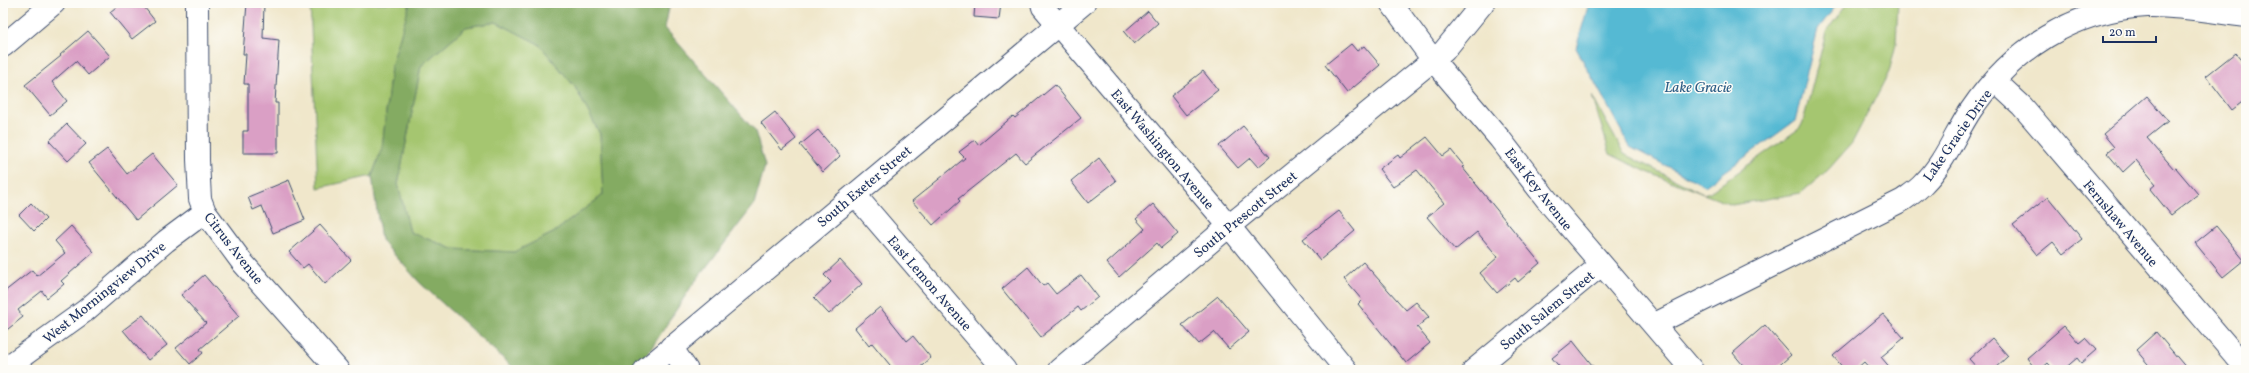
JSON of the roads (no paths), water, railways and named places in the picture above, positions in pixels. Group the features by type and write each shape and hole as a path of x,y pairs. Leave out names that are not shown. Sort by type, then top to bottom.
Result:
{"street":[{"path":"3,46 54,3"},
{"name":"Citrus Avenue","path":"197,3 198,160 200,199 205,212 242,262 338,370"},
{"name":"East Washington Avenue","path":"1042,3 1043,7 1057,24 1229,226 1346,370"},
{"name":"South Exeter Street","path":"645,370 791,246 855,195 1057,24 1084,3"},
{"name":"East Key Avenue","path":"1391,3 1433,60 1601,265 1655,324 1692,370"},
{"path":"1433,60 1462,31 1483,3"},
{"name":"Lake Gracie Drive","path":"1655,324 1903,200 1924,184 1939,165 1971,110 1995,81 2012,62 2051,33 2084,19 2123,9 2147,6 2180,8 2246,16"},
{"name":"South Prescott Street","path":"1059,370 1229,226 1433,60"},
{"name":"Fernshaw Avenue","path":"1995,81 2022,106 2246,368"},
{"name":"East Lemon Avenue","path":"855,195 1005,370"},
{"name":"West Morningview Drive","path":"3,370 85,311 166,241 205,212"},
{"name":"South Salem Street","path":"1474,370 1601,265"},
{"path":"671,347 687,370"}],"water":[{"name":"Lake Gracie","path":"1589,3 1838,3 1818,29 1795,121 1705,186 1630,147 1576,48"}]}
